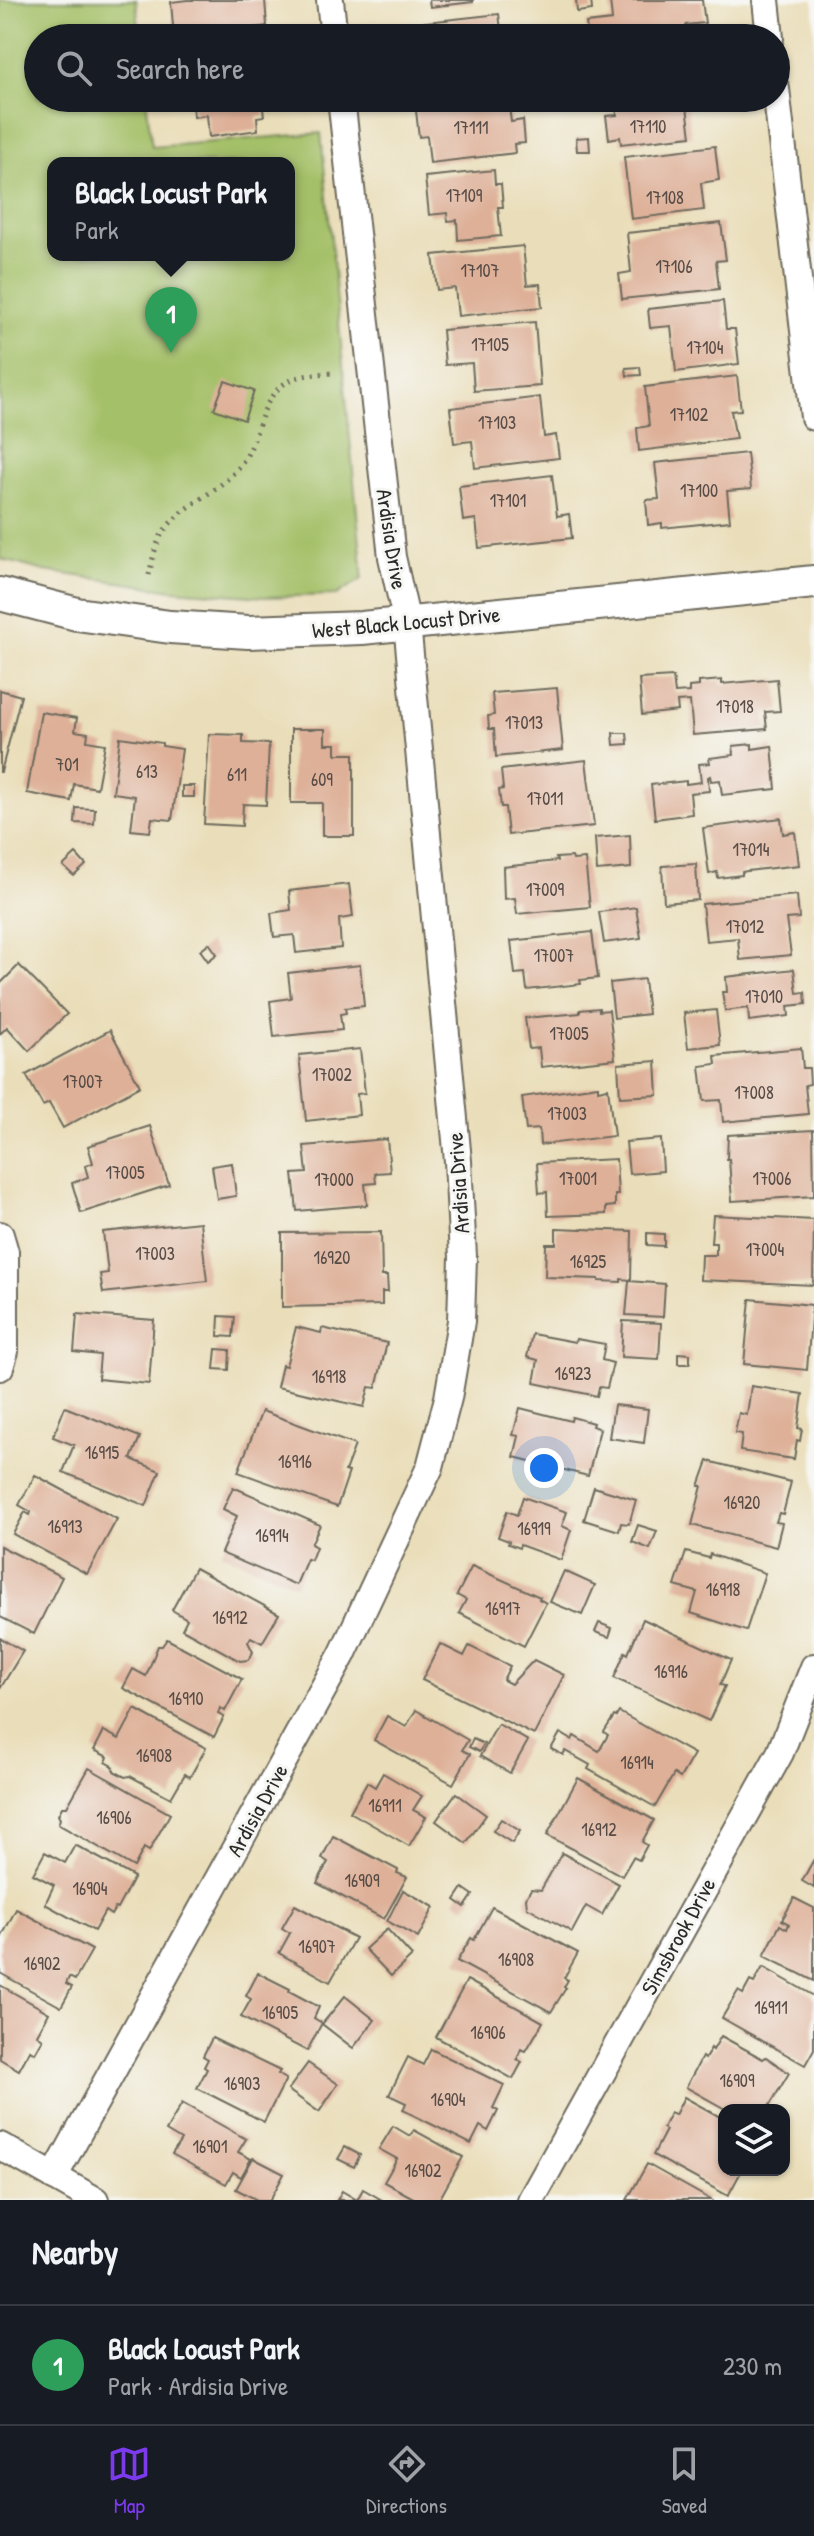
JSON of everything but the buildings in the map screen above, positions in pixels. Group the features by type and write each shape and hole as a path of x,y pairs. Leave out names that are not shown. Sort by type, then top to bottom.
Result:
{"street":[{"path":"330,0 333,24"},
{"path":"766,0 769,24"},
{"name":"Ardisia Drive","path":"54,2177 342,1655 430,1467 448,1398 461,1321 463,1243 458,1161 407,623 392,557 343,112"},
{"path":"779,112 814,417"},
{"name":"West Black Locust Drive","path":"0,594 77,614 170,627 248,632 362,628 814,582"},
{"path":"0,1235 5,1252 5,1351 0,1367"},
{"name":"Simsbrook Drive","path":"531,2200 780,1753 814,1667"},
{"path":"0,2146 95,2200"}],"path":[{"path":"149,575 162,534 182,513 218,489 247,455 266,405 278,389 291,379 335,373"}],"green space":[{"path":"0,0 136,0 139,24 24,24 24,112 148,112 152,147 321,133 362,579 336,595 264,597 173,590 44,571 0,559"}],"place":[{"name":"Black Locust Park","path":"171,353"}]}
